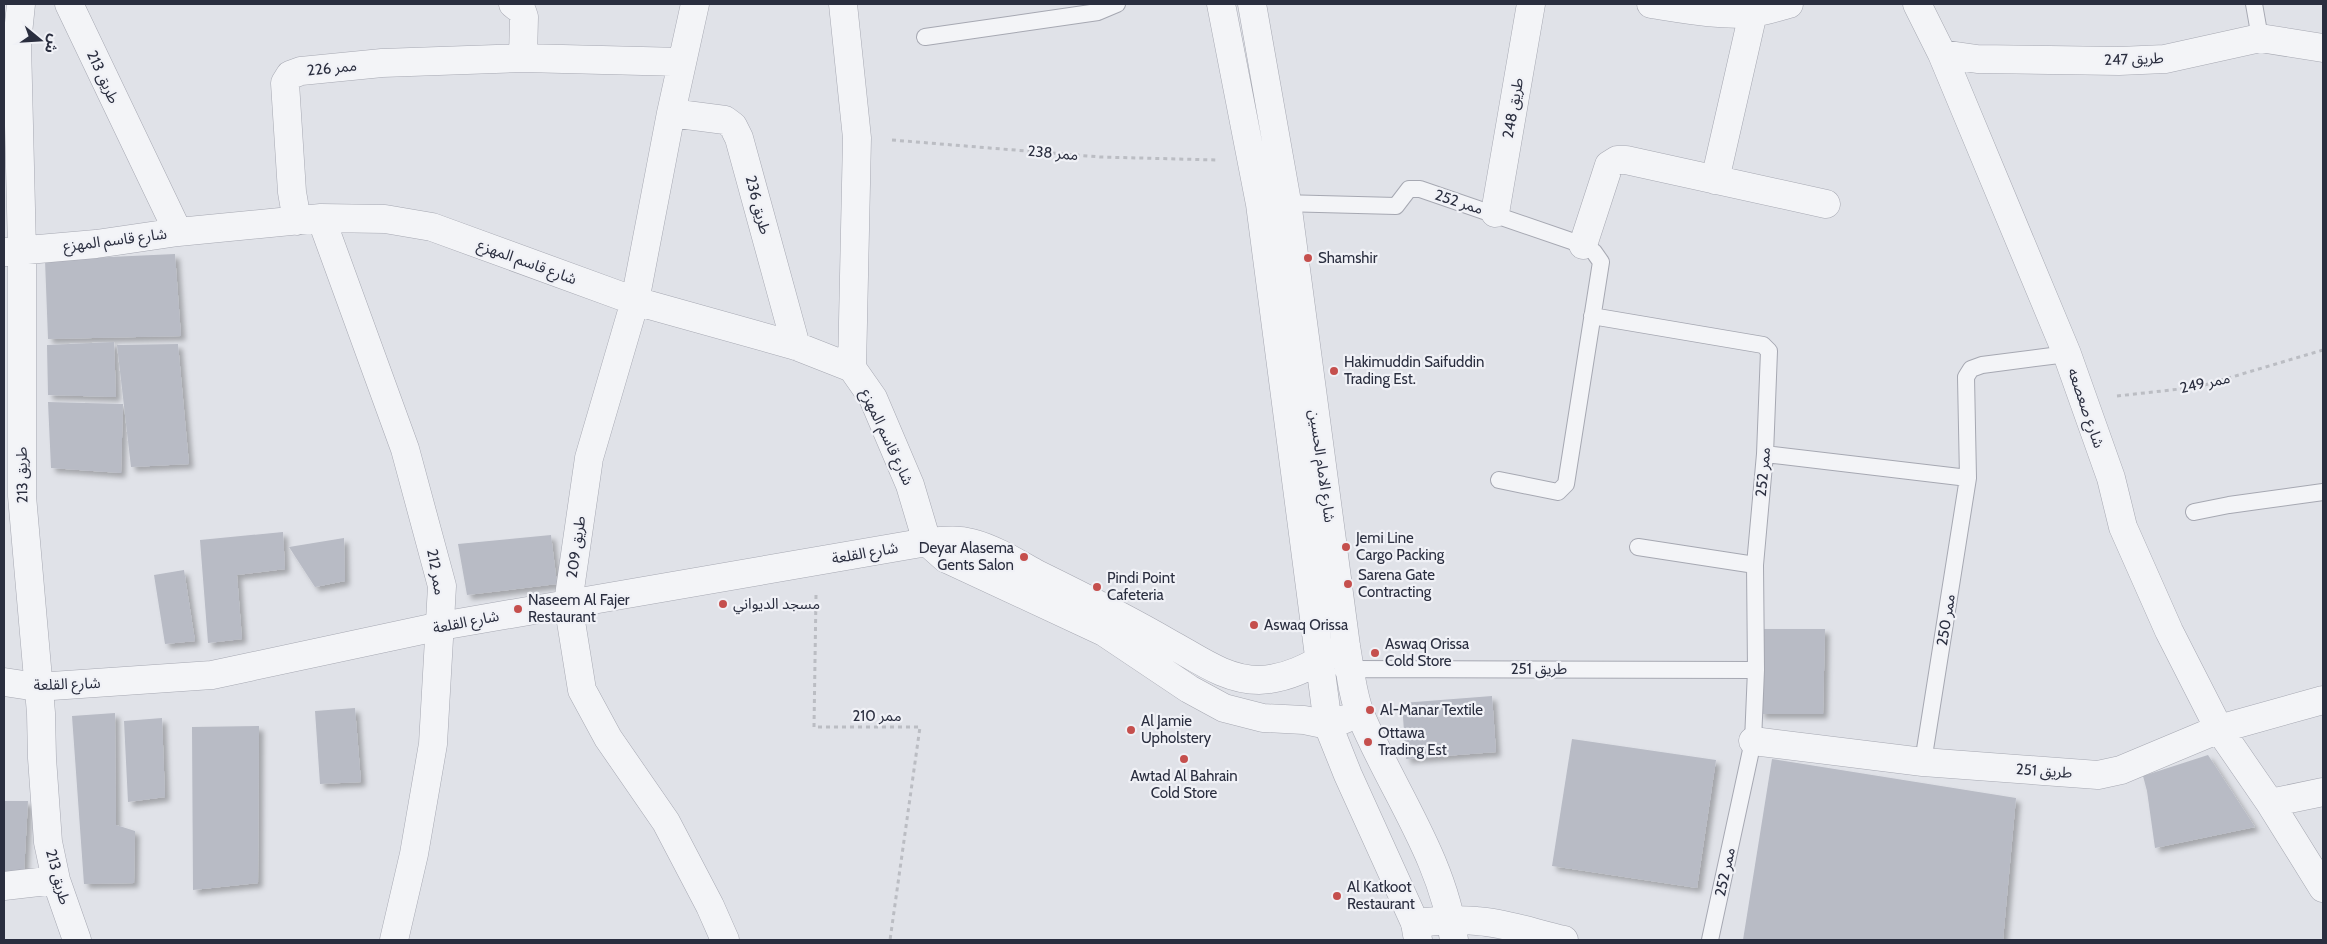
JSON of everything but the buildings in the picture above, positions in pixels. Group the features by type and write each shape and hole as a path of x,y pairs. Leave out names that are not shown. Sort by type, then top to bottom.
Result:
{"street":[{"name":"طريق 213","path":"21,4 11,77 13,251 22,496 37,687 41,713 48,842 56,880 77,940"},
{"name":"طريق 213","path":"69,4 178,232"},
{"path":"513,4 522,11 524,17 523,58"},
{"path":"635,301 671,113 695,4"},
{"path":"843,4 857,138 852,368"},
{"name":"شارع الامام الحسين","path":"1221,4 1250,161 1260,204 1322,667 1328,725 1417,932"},
{"name":"شارع الامام الحسين","path":"1252,4 1287,202 1348,657 1360,714 1431,862 1452,930"},
{"name":"طريق 248","path":"1495,213 1532,4"},
{"path":"1651,4 1700,12 1753,13 1789,4"},
{"name":"شارع صعصعه","path":"1917,4 1942,54 2068,354 2111,478 2123,528 2168,632 2219,729 2270,803 2323,888"},
{"path":"1715,180 1753,13"},
{"name":"طريق 247","path":"1942,54 1977,59 2165,59 2260,38 2323,48"},
{"name":"ممر 226","path":"309,219 292,192 286,93 286,83 290,74 301,71 382,62 523,58 682,62"},
{"name":"طريق 236","path":"671,113 725,120 733,126 739,138 796,346"},
{"path":"1250,161 1279,158"},
{"path":"1583,245 1609,165 1617,160 1626,160 1826,204"},
{"name":"شارع قاسم المهزع","path":"13,251 96,244 178,232 309,219 385,219 432,227 635,301 796,346 852,368 873,398 910,486 927,542"},
{"name":"ممر 212","path":"309,219 405,449 442,586 433,744 414,854 394,940"},
{"name":"طريق 209","path":"635,301 590,458 568,603 582,690 608,738 666,822 710,906 725,940"},
{"path":"927,542 954,540 990,550 1120,615 1218,670 1237,677 1258,680 1279,678 1322,667 1348,657"},
{"path":"927,542 945,558 1104,632 1189,689 1224,708 1263,718 1304,720 1328,725 1360,714"},
{"name":"شارع القلعة","path":"4,682 37,687 212,676 441,626 927,542"},
{"name":"طريق 251","path":"1753,741 1923,762 2098,775 2121,770 2219,729 2323,700"},
{"path":"2270,803 2323,792"},
{"path":"4,886 56,880"},
{"path":"1417,932 1497,924 1523,937 1564,940"}],"lane":[{"path":"925,37 1098,12 1117,4"},
{"path":"2254,4 2260,38"},
{"name":"ممر 252","path":"1260,204 1287,202 1396,206 1409,189 1413,188 1495,213 1583,245 1594,252 1601,262 1566,484 1558,492 1499,480"},
{"name":"ممر 252","path":"1592,316 1763,344 1769,351 1765,454 1755,565 1756,670 1753,741 1710,940"},
{"name":"ممر 250","path":"1923,762 1968,478 1966,378 1971,369 1982,365 2068,354"},
{"path":"1765,454 1968,478"},
{"path":"2194,512 2323,492"},
{"path":"1638,547 1755,565"},
{"name":"طريق 251","path":"1348,657 1756,670"}],"path":[{"name":"ممر 238","path":"857,138 1100,157 1250,161"},
{"name":"ممر 249","path":"2083,401 2198,387 2323,350"},
{"name":"ممر 210","path":"816,562 814,728 920,727 890,940"}],"place":[{"name":"Shamshir","path":"1308,258"},
{"name":"Hakimuddin Saifuddin Trading Est.","path":"1334,371"},
{"name":"Jemi Line Cargo Packing","path":"1346,547"},
{"name":"Deyar Alasema Gents Salon","path":"1024,557"},
{"name":"Sarena Gate Contracting","path":"1348,584"},
{"name":"Pindi Point Cafeteria","path":"1097,587"},
{"name":"مسجد الديواني","path":"723,604"},
{"name":"Naseem Al Fajer Restaurant","path":"518,609"},
{"name":"Aswaq Orissa","path":"1254,625"},
{"name":"Aswaq Orissa Cold Store","path":"1375,653"},
{"name":"Al-Manar Textile","path":"1370,710"},
{"name":"Al Jamie Upholstery","path":"1131,730"},
{"name":"Ottawa Trading Est","path":"1368,742"},
{"name":"Awtad Al Bahrain Cold Store","path":"1184,759"},
{"name":"Al Katkoot Restaurant","path":"1337,896"}]}
